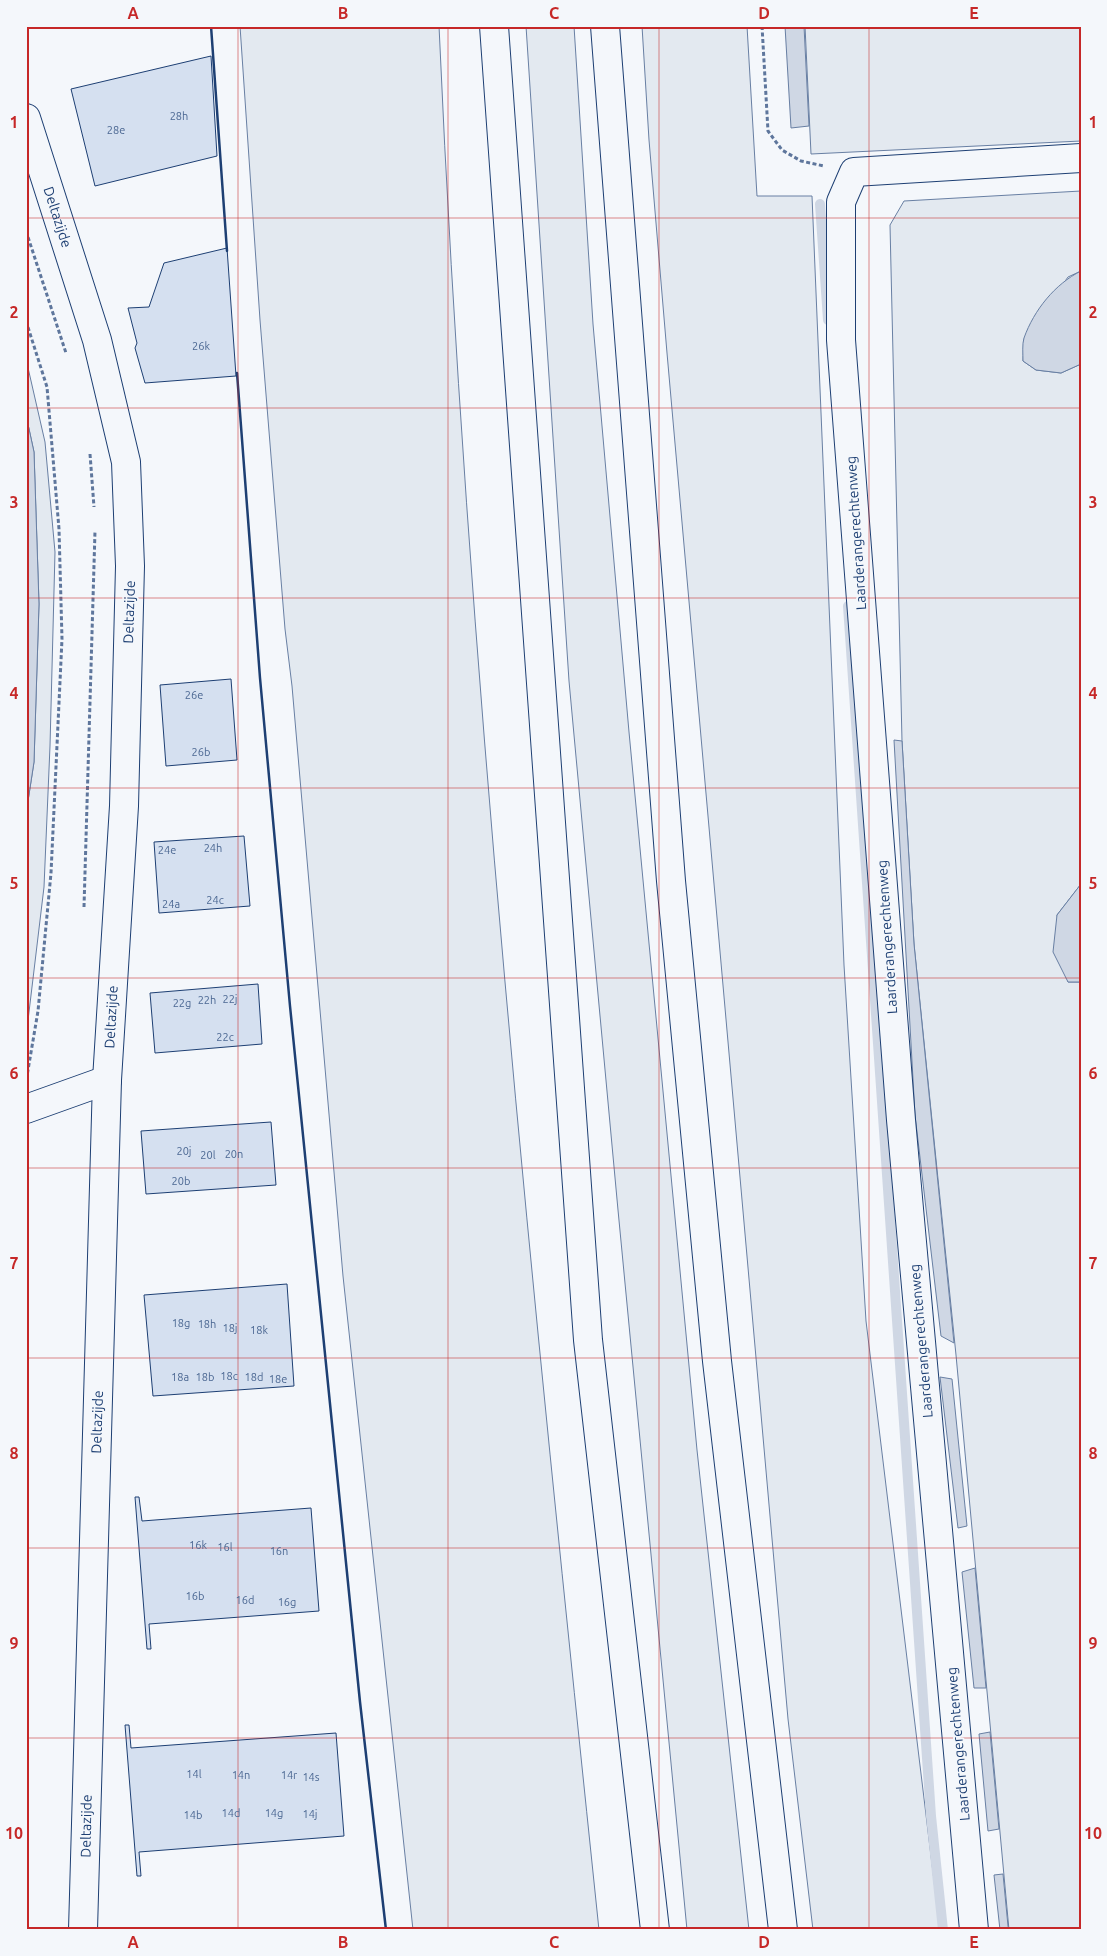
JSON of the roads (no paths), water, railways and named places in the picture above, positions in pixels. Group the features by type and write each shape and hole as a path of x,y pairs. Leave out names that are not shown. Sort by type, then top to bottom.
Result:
{"main road":[{"path":"494,26 588,1340 655,1930"},
{"path":"605,26 671,880 717,1361 783,1930"},
{"name":"Deltazijde","path":"29,134 97,340 126,462 130,566 124,806 107,1080 83,1930"},
{"name":"Laarderangerechtenweg","path":"974,1930 901,1120 841,340 841,202 854,172 1081,158"},
{"path":"26,1109 107,1080"}],"waterway":[{"path":"820,204 828,320"},
{"path":"848,606 931,1816 943,1930"}]}
